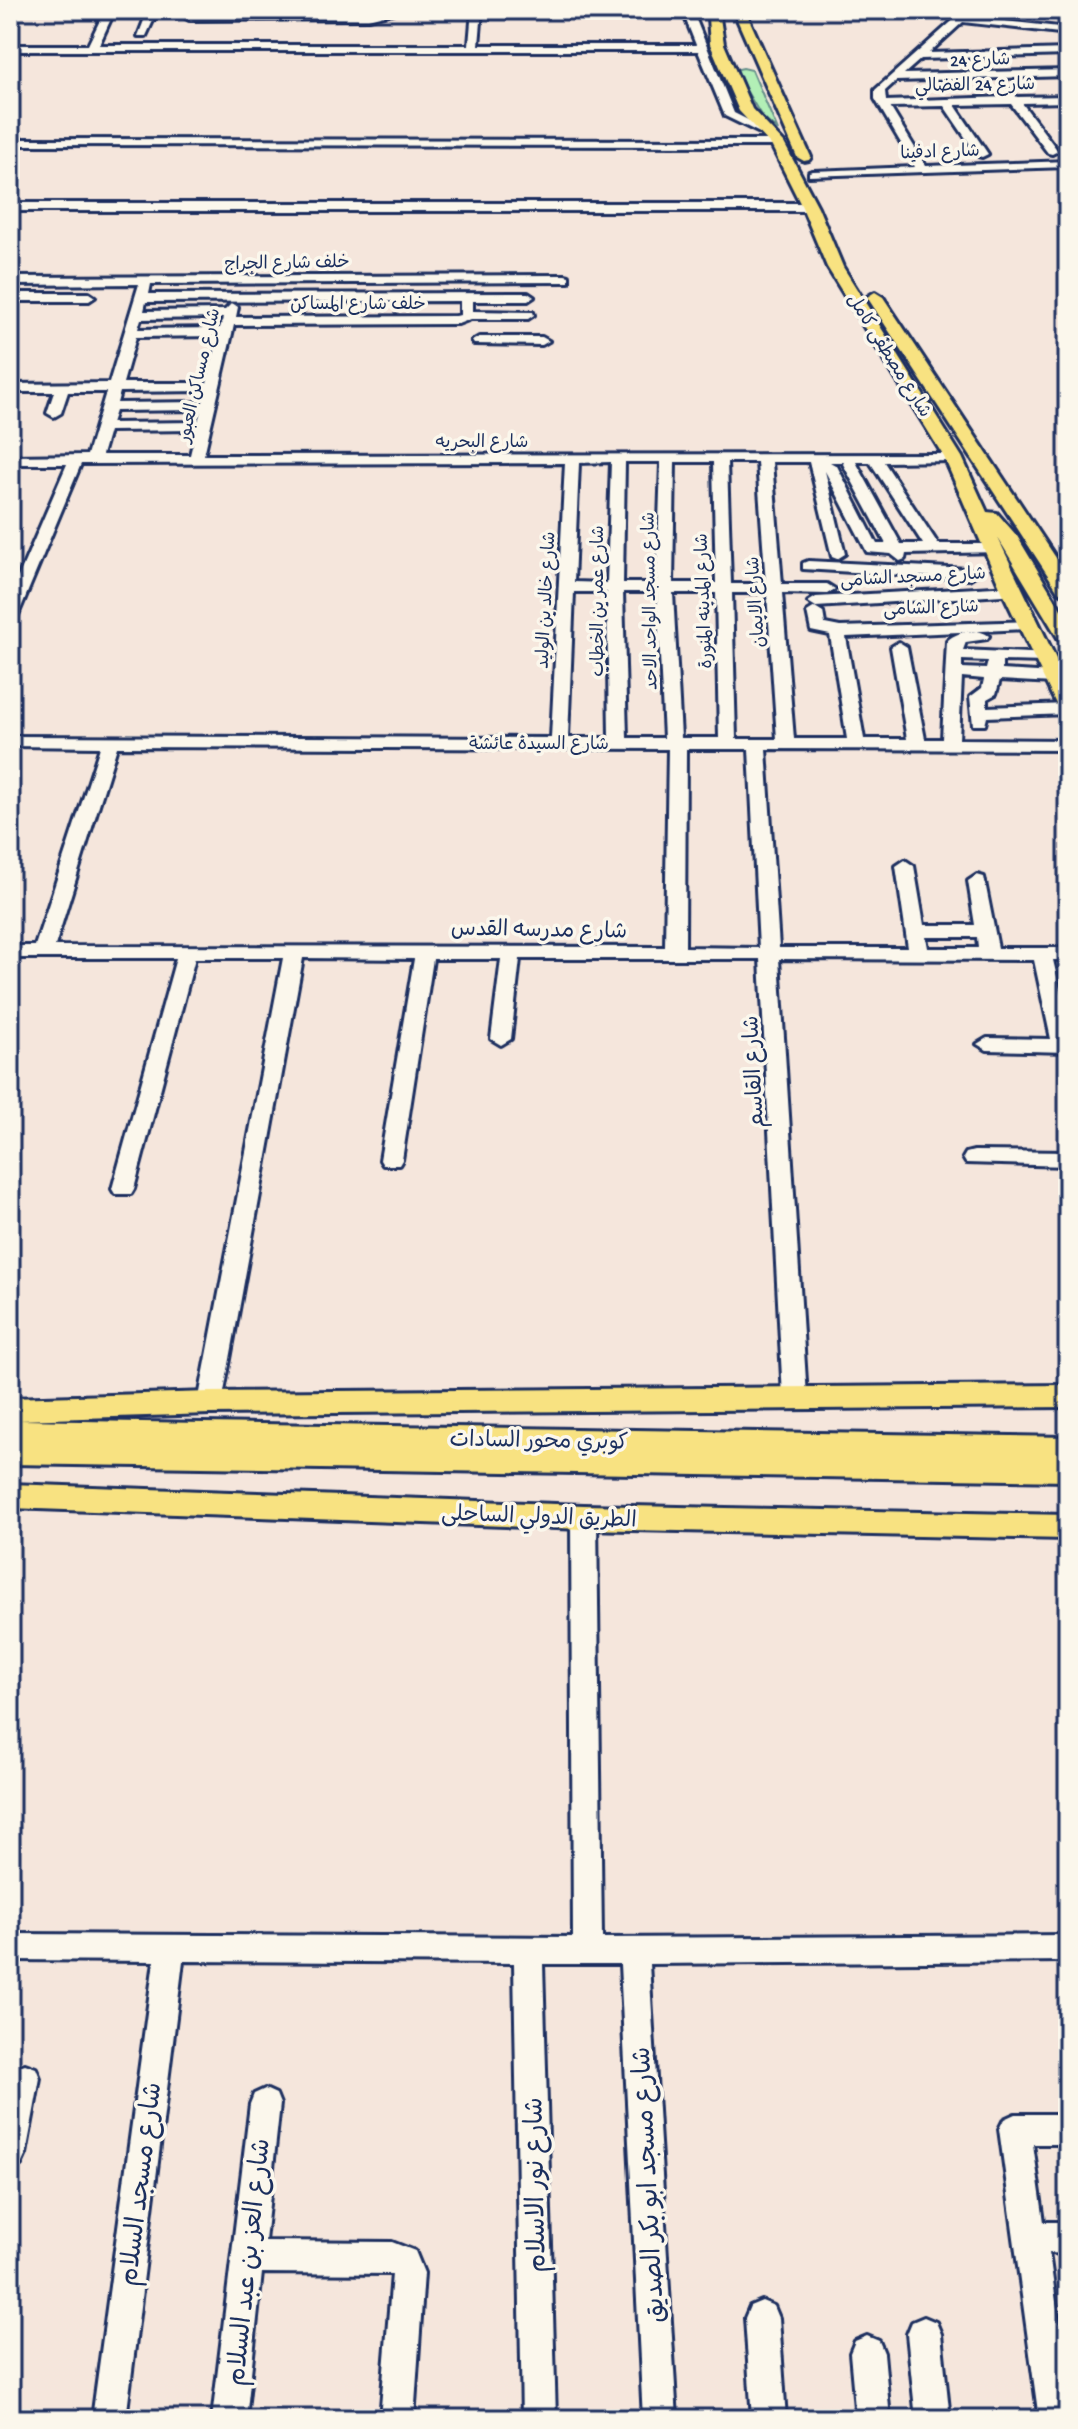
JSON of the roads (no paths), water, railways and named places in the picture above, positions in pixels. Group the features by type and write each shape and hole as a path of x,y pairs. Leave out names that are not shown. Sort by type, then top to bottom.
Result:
{"main road":[{"path":"739,10 742,24 755,44 784,118 843,241"},
{"name":"شارع مصطفى كامل","path":"711,13 717,44 746,111 772,137 810,207 835,267 953,457 1068,707"},
{"path":"717,44 737,47 755,44"},
{"path":"727,68 745,63 764,67"},
{"name":"شارع مصطفى كامل","path":"866,284 1068,591"},
{"path":"976,509 991,517 1007,536 1068,638"},
{"path":"10,1409 210,1403 1068,1396"},
{"name":"كوبري محور السادات","path":"10,1431 778,1454 1068,1469"},
{"name":"كوبري محور السادات","path":"10,1452 778,1454 1068,1448"},
{"name":"الطريق الدولي الساحلى","path":"10,1496 584,1517 1068,1527"}],"street":[{"path":"92,48 110,10"},
{"path":"142,34 153,10"},
{"path":"180,48 187,22 368,16 399,10"},
{"path":"474,48 477,10"},
{"path":"687,10 729,114 772,137"},
{"path":"934,10 1019,26 1068,31"},
{"path":"1010,35 1033,12"},
{"path":"923,170 883,104 880,90 966,14"},
{"path":"99,34 113,34"},
{"path":"128,34 156,34"},
{"path":"475,34 491,34"},
{"path":"680,35 696,35"},
{"path":"991,54 1000,45"},
{"path":"10,48 700,48"},
{"path":"917,56 1068,52"},
{"name":"شارع 24","path":"892,78 1068,73"},
{"path":"995,75 1052,151"},
{"name":"شارع 24 الفضالي","path":"883,104 1068,99"},
{"path":"947,102 982,154"},
{"path":"283,134 378,135 381,136 381,144"},
{"path":"10,142 381,144 772,137"},
{"path":"916,157 1068,151"},
{"name":"شارع ادفينا","path":"813,174 1068,164"},
{"path":"10,207 810,207"},
{"path":"479,341 535,341 528,315 527,279"},
{"name":"خلف شارع الجراج","path":"10,281 565,279"},
{"path":"325,280 334,320"},
{"path":"93,460 136,315 136,297 146,281"},
{"path":"10,297 98,297"},
{"path":"136,297 528,297"},
{"path":"381,297 381,321"},
{"path":"420,320 422,297"},
{"path":"466,315 467,297"},
{"name":"شارع مساكن العبور","path":"196,460 234,298"},
{"path":"291,321 293,298"},
{"path":"136,315 229,322"},
{"name":"خلف شارع المساكن","path":"229,322 461,320 466,315 528,315"},
{"path":"131,333 229,322"},
{"path":"10,388 213,387"},
{"path":"54,413 62,388"},
{"path":"109,407 209,406"},
{"path":"103,427 204,426"},
{"name":"شارع البحريه","path":"10,460 764,458 821,464 953,457"},
{"name":"شارع خالد بن الوليد","path":"559,743 572,458"},
{"name":"شارع عمر بن الخطاب","path":"618,458 615,587 618,743"},
{"name":"شارع مسجد الواحد الاحد","path":"668,458 665,588 675,743 675,953"},
{"name":"شارع المدينه المنورة","path":"720,458 728,744"},
{"name":"شارع الايمان","path":"764,458 786,744"},
{"path":"10,615 14,593 76,460"},
{"path":"821,464 877,460 933,550 934,572"},
{"path":"821,464 851,508 873,550"},
{"path":"821,464 832,554 863,554 873,550 898,553 994,549"},
{"path":"850,464 898,553"},
{"path":"851,508 906,505"},
{"path":"958,550 977,592"},
{"path":"808,566 969,574"},
{"name":"شارع مسجد الشامى","path":"566,587 775,589 819,601 1012,591"},
{"path":"819,601 817,628 839,633 856,744"},
{"path":"932,623 951,659 993,676 1054,678"},
{"name":"شارع الشامى","path":"839,633 932,623 1030,629"},
{"path":"950,745 951,659 955,641 962,637 1030,629"},
{"path":"899,647 917,744"},
{"path":"979,712 979,696 990,690 996,657"},
{"path":"951,659 1045,657"},
{"path":"952,701 979,712 1068,707"},
{"path":"1005,721 1068,719"},
{"name":"شارع السيدة عائشة","path":"10,741 1068,745"},
{"path":"43,953 110,741"},
{"name":"شارع القاسم","path":"757,744 795,1397"},
{"path":"905,866 919,954"},
{"path":"977,881 989,954"},
{"path":"916,931 985,931"},
{"path":"391,1160 425,951"},
{"name":"شارع مدرسه القدس","path":"10,952 1068,954"},
{"path":"501,1039 511,952"},
{"path":"123,1189 187,953"},
{"path":"210,1403 294,953"},
{"path":"987,1044 1065,1046 1042,954"},
{"path":"974,1158 1068,1159"},
{"path":"584,1517 588,1951"},
{"path":"10,1947 528,1951 1068,1948"},
{"name":"شارع مسجد السلام","path":"109,2419 170,1948"},
{"name":"شارع نور الاسلام","path":"528,1951 539,2419"},
{"name":"شارع مسجد ابو بكر الصديق","path":"634,1951 660,2419"},
{"path":"10,2154 25,2078"},
{"name":"شارع العز بن عبد السلام","path":"229,2419 265,2104"},
{"path":"1056,2419 1015,2129 1068,2129"},
{"path":"1030,2237 1068,2238"},
{"path":"248,2257 392,2258 404,2262 408,2273 397,2419"},
{"path":"762,2318 769,2419"},
{"path":"924,2334 933,2419"},
{"path":"867,2353 873,2419"}]}
